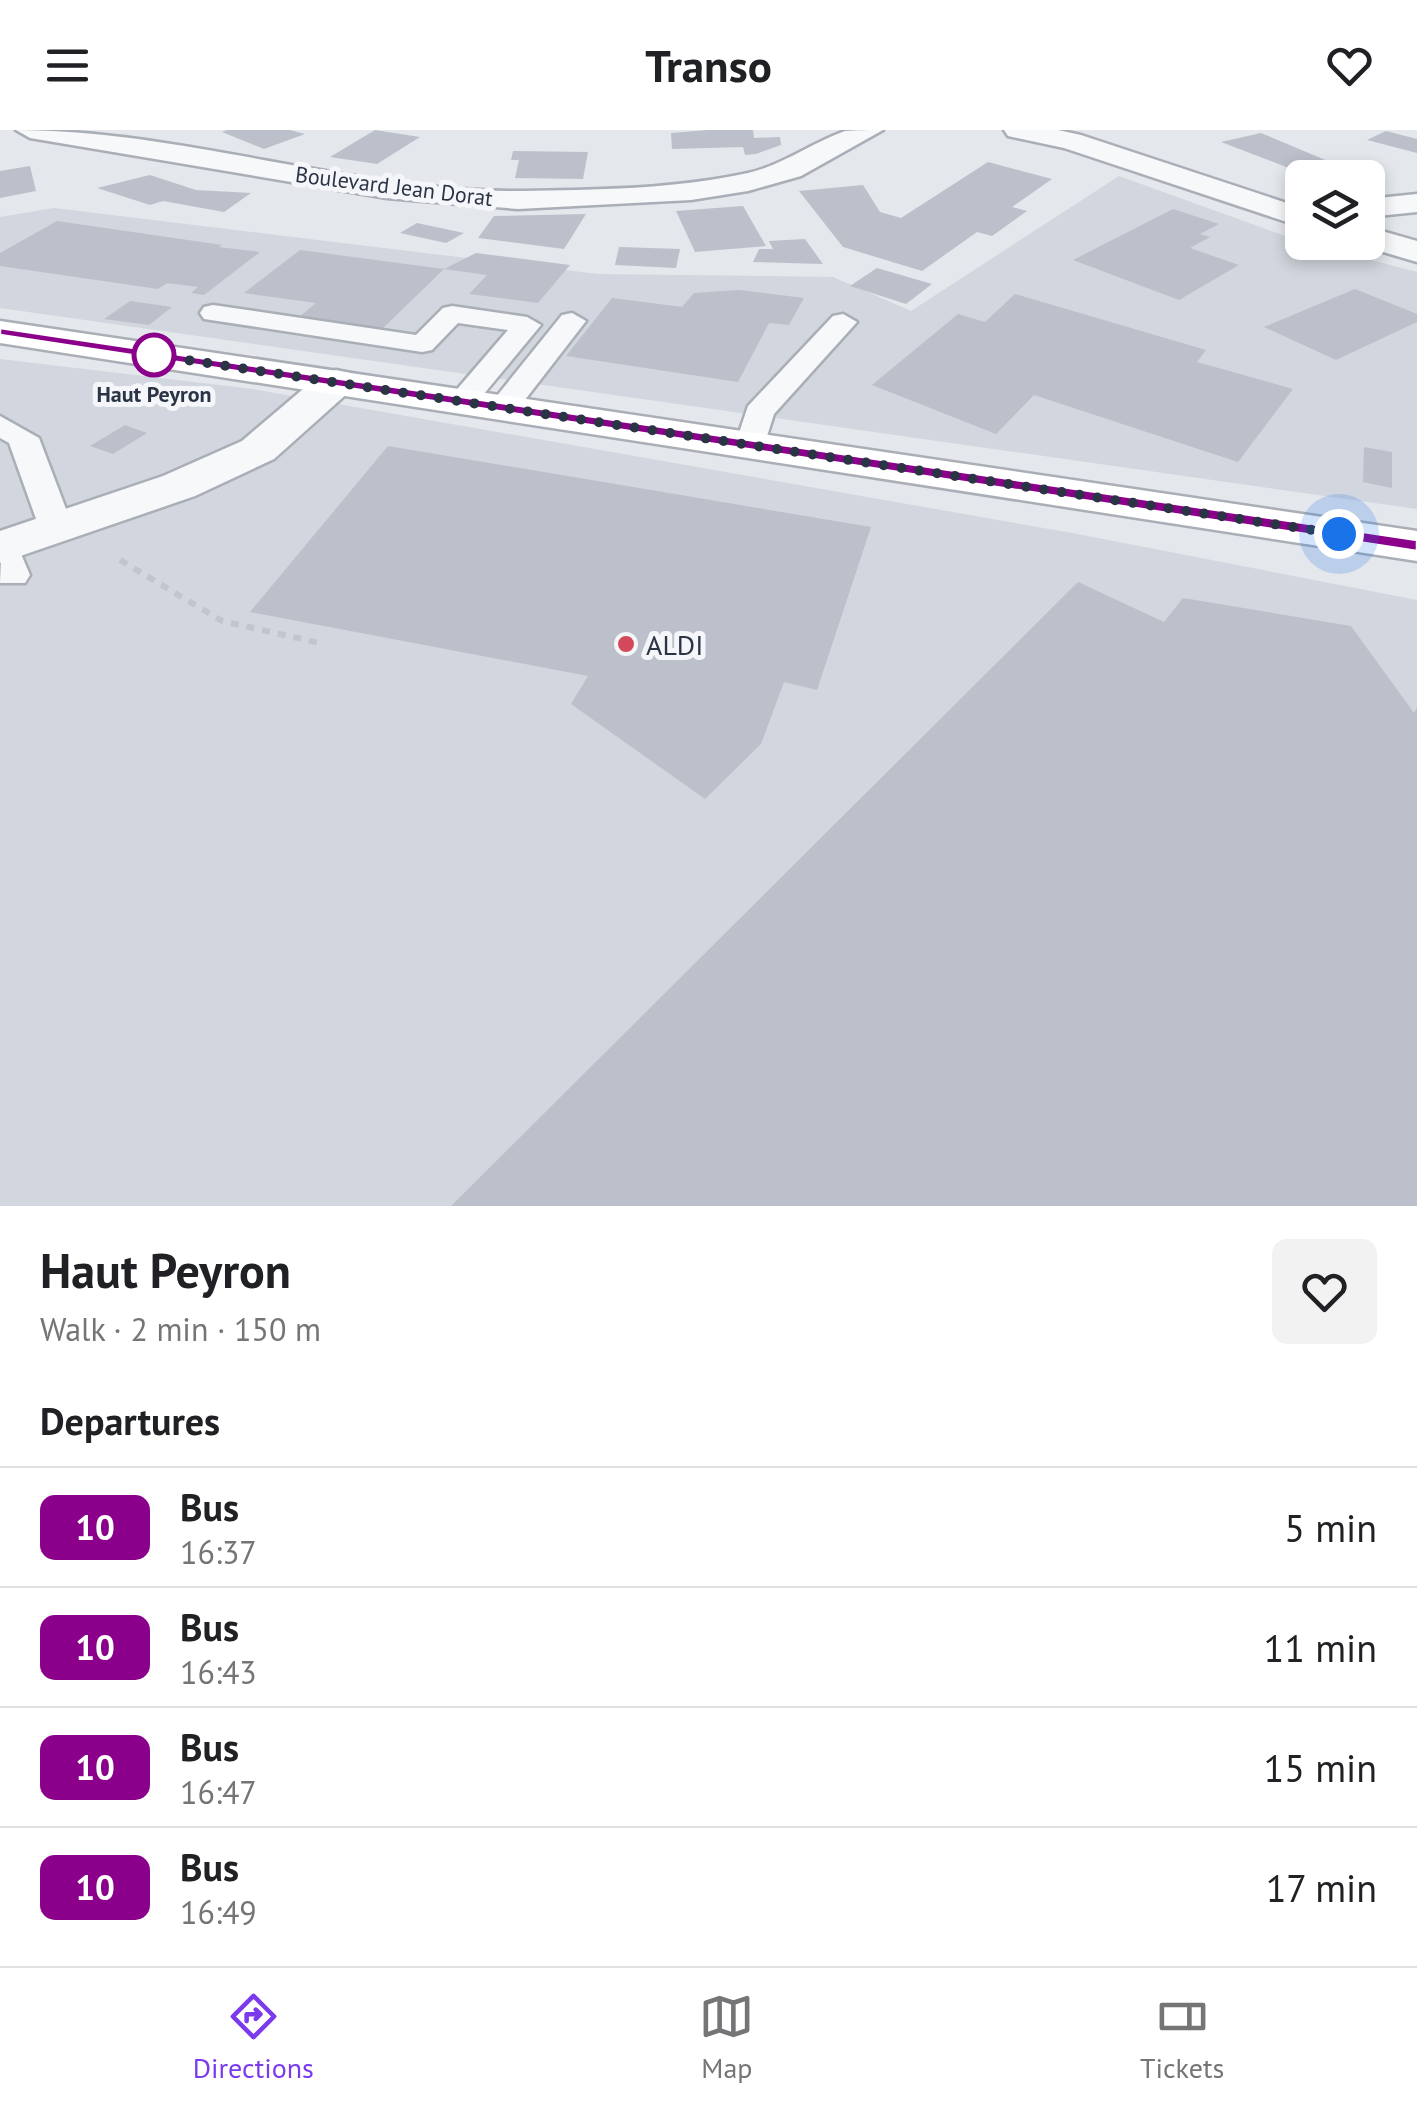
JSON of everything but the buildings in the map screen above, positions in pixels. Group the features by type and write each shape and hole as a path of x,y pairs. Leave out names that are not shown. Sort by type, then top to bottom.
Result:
{"street":[{"name":"Boulevard Jean Dorat","path":"30,130 388,189 518,200 691,190 748,182 790,170 869,130"},
{"path":"1028,131 1079,135 1285,212"},
{"path":"1385,206 1417,202"},
{"path":"1385,242 1417,252"},
{"path":"0,332 1417,546"},
{"path":"5,557 72,524 179,486 258,450 336,382"}],"lane":[{"path":"213,313 422,344 452,314 528,325 482,404"},
{"path":"482,404 542,358 572,321"},
{"path":"751,445 760,412 844,322"},
{"path":"8,437 72,524"}],"path":[{"path":"72,524 98,547 222,621 324,644"}],"shaded area":[{"path":"1119,176 1285,236 1285,260 1371,260 1417,272 1417,509 0,308 0,217 54,208 598,274 833,277 911,311"},
{"path":"0,359 253,389 1072,533 1417,600 1417,1206 0,1206"}],"bus line":[{"name":"10","path":"0,332 1417,546"}],"place":[{"name":"Haut Peyron","path":"154,355"},
{"name":"ALDI","path":"626,644"}],"route":[{"path":"154,355 1339,534"}]}
